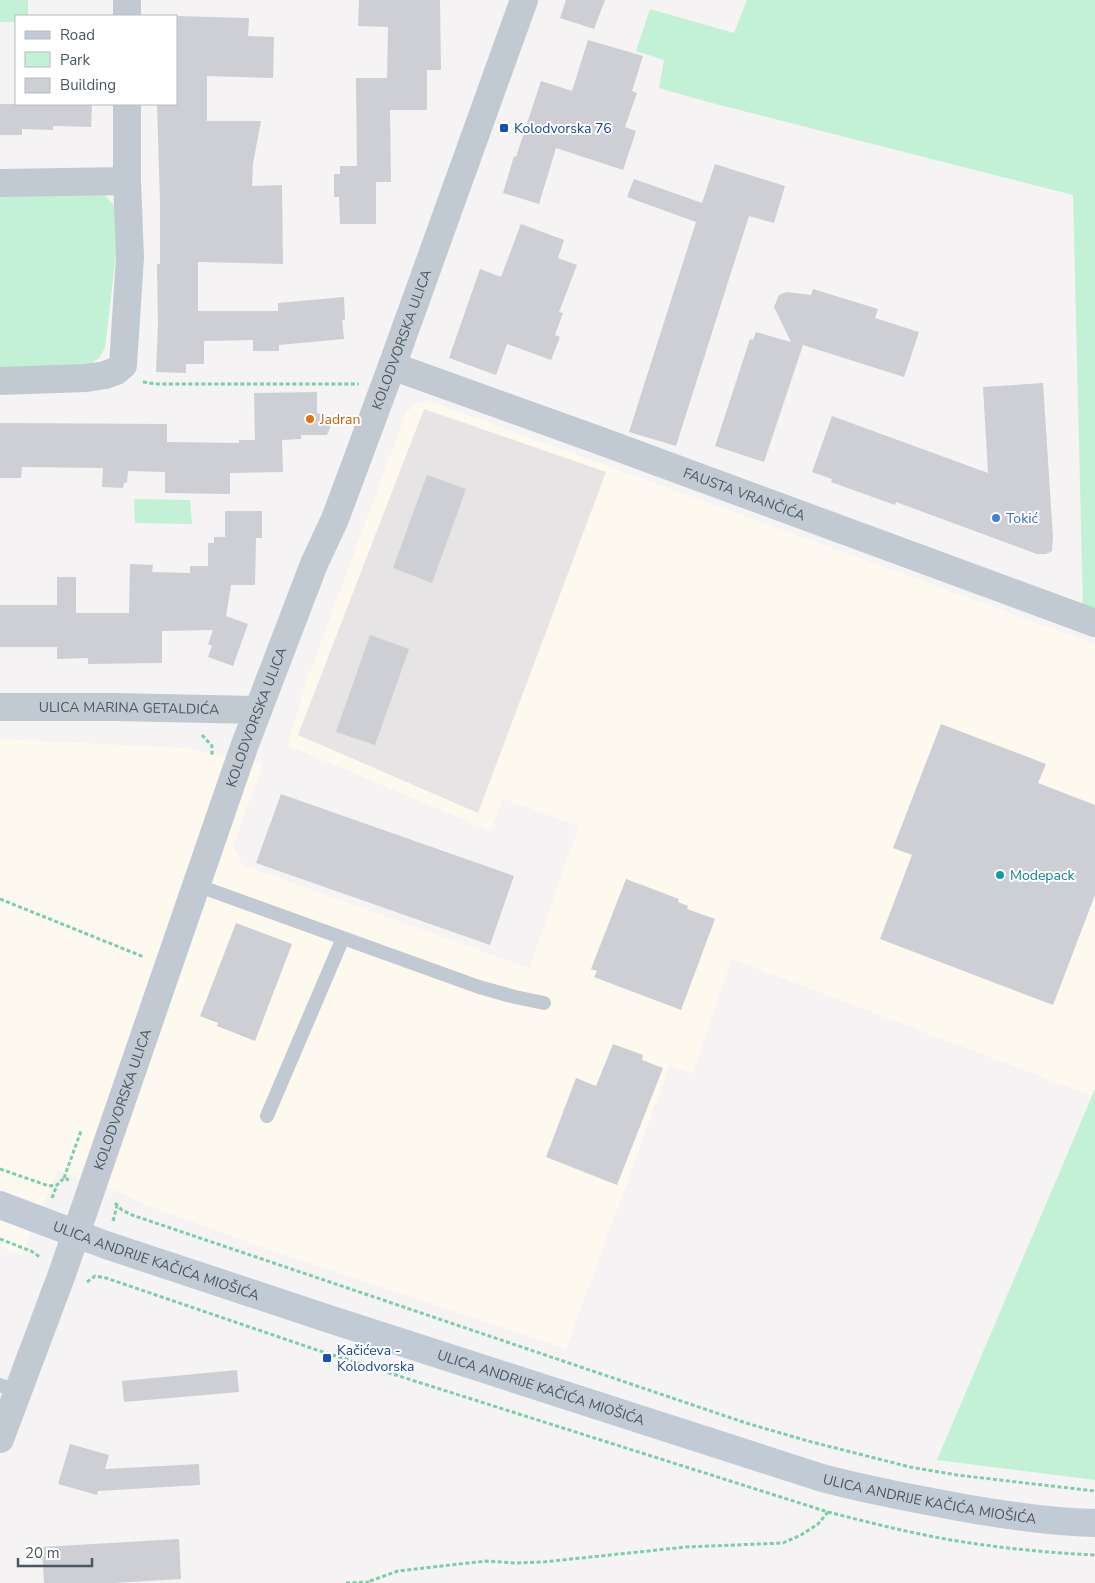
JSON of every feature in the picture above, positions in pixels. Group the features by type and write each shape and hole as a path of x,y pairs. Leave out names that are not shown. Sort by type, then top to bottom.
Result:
{"main road":[{"name":"ULICA ANDRIJE KAČIĆA MIOŠIĆA","path":"0,1205 75,1234 326,1318 822,1478 906,1498 1012,1516 1095,1523"}],"street":[{"path":"127,0 127,15"},
{"name":"KOLODVORSKA ULICA","path":"0,1439 9,1388 62,1274 258,710 314,564 335,519 524,0"},
{"path":"0,381 86,378 105,375 116,371 123,365 130,257 127,105"},
{"path":"0,183 127,181"},
{"name":"FAUSTA VRANČIĆA","path":"388,375 617,447 1095,623"},
{"name":"ULICA MARINA GETALDIĆA","path":"0,707 258,710"}],"lane":[{"path":"196,885 479,986 515,997 544,1003"},
{"path":"267,1116 343,938"}],"path":[{"path":"123,365 136,380 157,384 388,375"},
{"path":"196,732 205,737 212,746 213,758"},
{"path":"0,899 144,957"},
{"path":"141,965 147,949"},
{"path":"0,1169 50,1186 57,1184 64,1178 84,1124"},
{"path":"64,1178 73,1181"},
{"path":"114,1201 122,1210 132,1215 746,1423 808,1442 957,1475 1095,1491"},
{"path":"0,1239 39,1256 41,1265"},
{"path":"346,1583 370,1582 398,1571 486,1561 543,1562 686,1547 784,1543 793,1540 818,1524 828,1512"}],"shaded area":[{"path":"427,400 1095,644 1095,1088 1092,1096 732,959 692,1074 670,1065 566,1349 267,1249 141,1203 126,1195 58,1170 21,1255 0,1247 0,739 185,748 263,764 233,847 243,865 529,968 579,827 503,798 491,831 287,745 307,680 406,413 416,404"},
{"path":"424,409 606,472 478,813 298,735"}],"green space":[{"path":"0,0 28,0 28,15 15,15 15,22 0,22"},
{"path":"747,0 1095,0 1095,612 1083,608 1073,195 659,88 664,60 636,51 650,9 734,33"},
{"path":"0,195 105,195 116,208 119,228 105,348 99,358 85,367 0,367"},
{"path":"134,499 190,500 192,524 135,523"},
{"path":"1095,1088 1095,1480 937,1460 1092,1096"}],"building":[{"path":"359,0 440,0 441,70 427,70 427,110 390,110 391,182 376,182 376,224 340,224 339,197 334,197 334,174 340,174 340,166 357,166 356,78 387,78 388,27 358,26"},
{"path":"566,0 605,0 594,29 560,18"},
{"path":"178,16 249,18 248,36 274,37 273,78 207,76 207,121 261,121 253,163 252,186 282,185 283,264 198,262 198,311 278,311 278,303 344,297 345,320 342,320 344,339 279,345 279,351 253,351 253,340 204,341 204,364 186,364 186,373 156,372 158,325 157,264 160,264 157,105 178,105"},
{"path":"588,40 643,56 632,91 637,93 625,127 636,131 623,170 556,148 539,204 503,193 541,81 572,91"},
{"path":"0,104 92,105 91,127 53,126 53,130 22,129 22,135 0,135"},
{"path":"715,164 785,186 774,223 749,216 676,446 629,432 696,222 627,197 634,179 702,203"},
{"path":"521,224 564,240 558,258 577,265 559,312 563,313 555,335 560,337 551,360 507,344 496,375 449,358 480,269 501,277"},
{"path":"813,289 878,309 875,318 919,332 904,377 803,345 764,462 715,446 750,339 753,340 756,332 791,342 774,307 779,295 786,292 811,295"},
{"path":"1043,383 1053,538 1052,551 1046,554 1037,554 896,502 895,505 831,482 832,479 812,472 832,416 988,473 983,387"},
{"path":"317,392 317,413 334,418 327,435 301,435 301,439 282,440 283,472 230,473 230,494 165,493 165,472 128,471 127,483 124,483 123,488 102,487 103,468 22,467 21,478 0,478 0,423 167,424 167,442 239,443 239,440 255,440 254,393"},
{"path":"427,475 466,489 432,583 393,568"},
{"path":"225,511 262,511 262,538 256,538 255,585 231,585 226,616 248,624 233,666 208,657 212,646 208,644 213,630 162,631 162,663 88,664 88,658 57,659 57,647 0,647 0,605 57,605 57,577 76,577 76,613 129,613 130,564 153,565 152,572 190,573 190,566 208,566 208,543 214,543 214,537 225,537"},
{"path":"370,635 409,649 375,745 336,732"},
{"name":"Modepack","path":"941,724 1046,764 1038,783 1095,805 1095,895 1053,1005 880,939 912,855 893,848"},
{"path":"281,794 514,876 490,945 256,863"},
{"path":"626,879 679,899 678,902 688,906 687,909 715,919 681,1010 594,977 597,971 591,969"},
{"path":"236,923 292,944 255,1041 217,1026 218,1023 200,1016"},
{"path":"613,1044 643,1055 642,1060 663,1068 617,1185 546,1157 576,1078 596,1086"},
{"path":"237,1370 239,1392 124,1402 122,1381"},
{"path":"70,1444 109,1455 105,1469 199,1464 200,1485 98,1491 97,1495 58,1484"},
{"path":"179,1539 181,1579 114,1583 44,1583 42,1547"}],"place":[{"name":"Kolodvorska 76","path":"504,128"},
{"name":"Jadran","path":"310,419"},
{"name":"Tokić","path":"996,518"},
{"name":"Modepack","path":"1000,875"},
{"name":"Kačićeva - Kolodvorska","path":"327,1358"}]}
